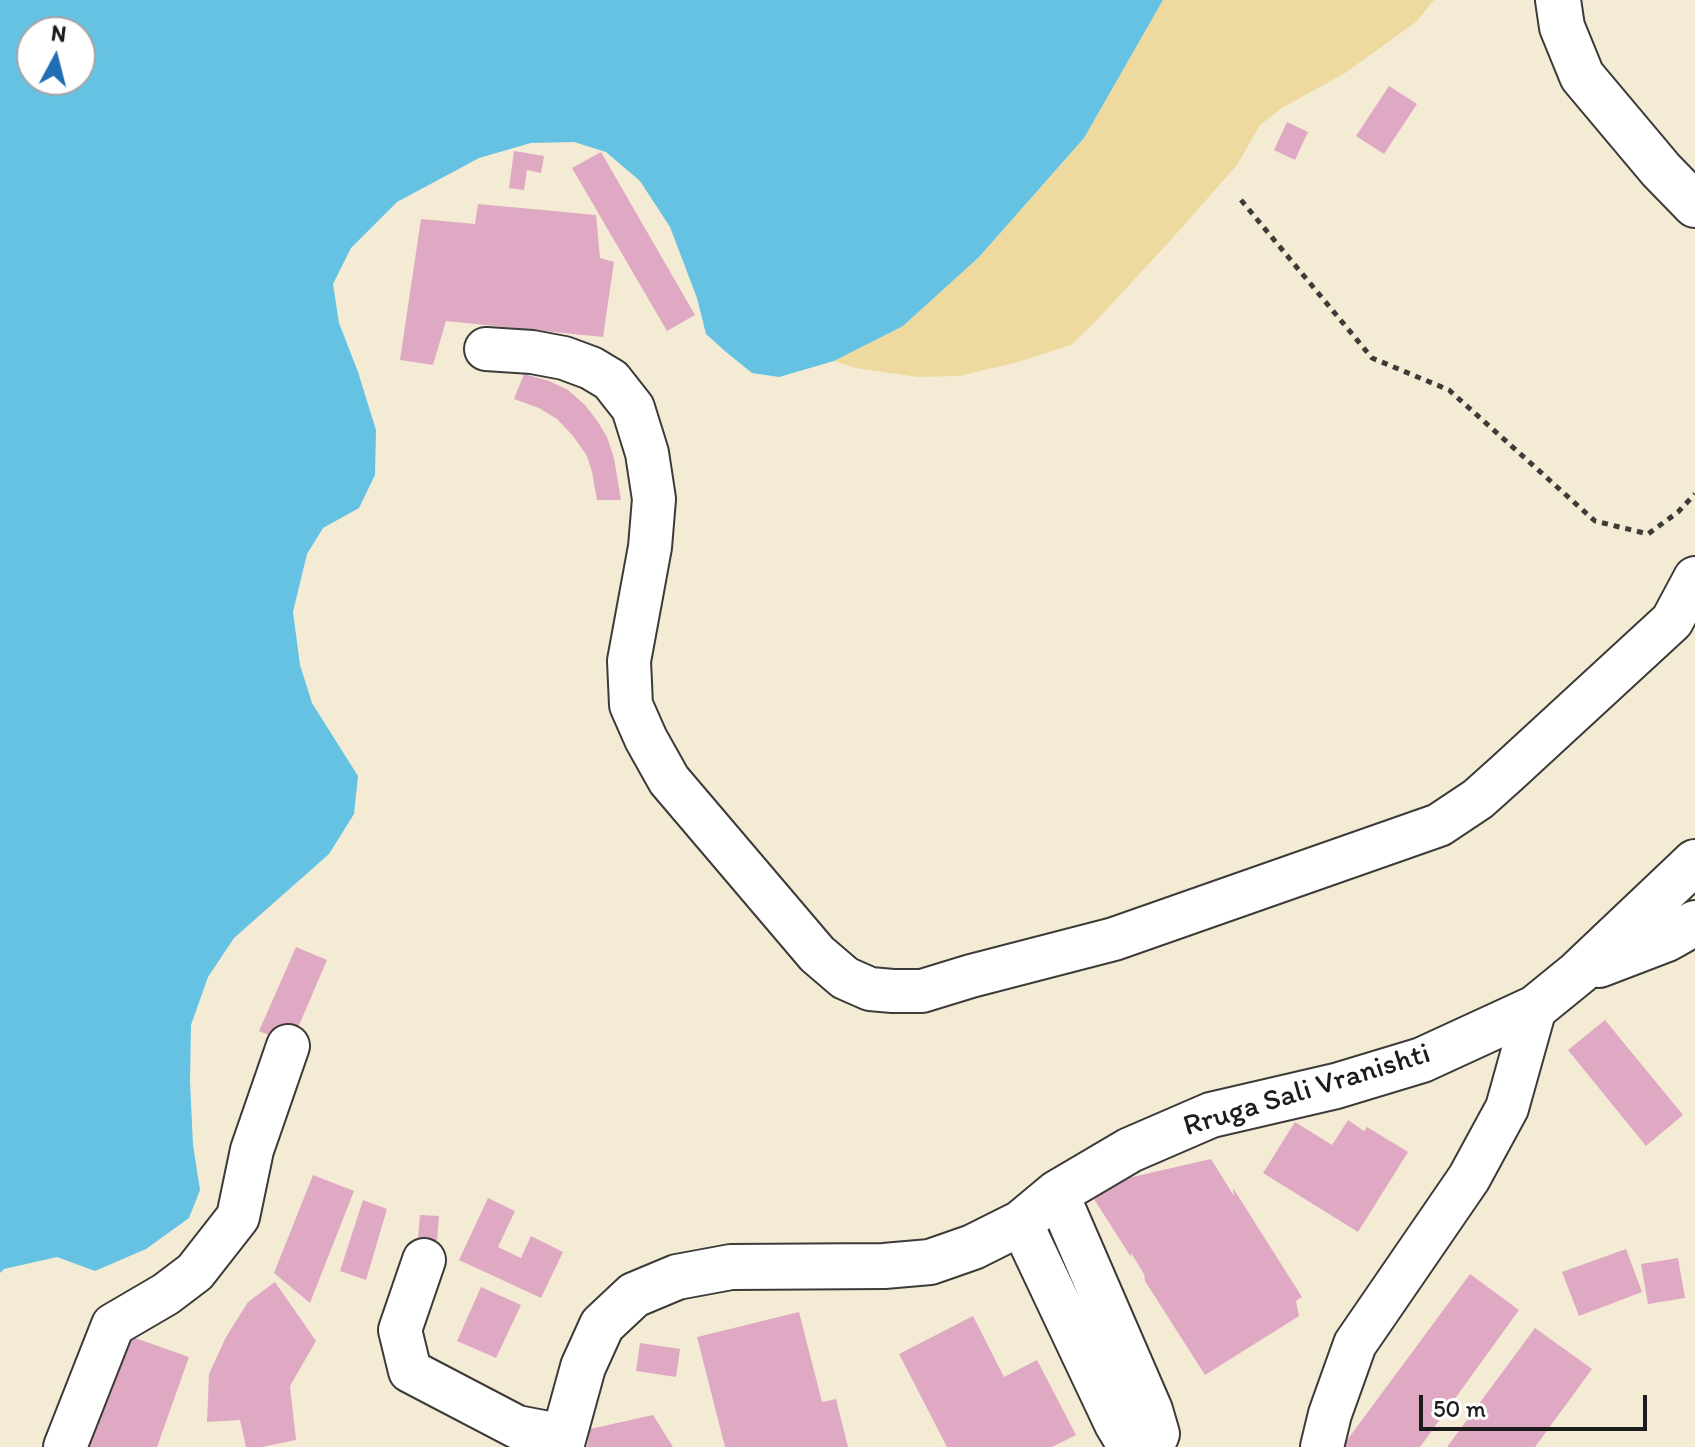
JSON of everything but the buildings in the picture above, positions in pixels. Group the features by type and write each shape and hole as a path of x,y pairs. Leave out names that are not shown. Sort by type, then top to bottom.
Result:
{"main road":[{"path":"1558,0 1562,27 1582,76 1661,170 1695,205"},
{"name":"Rruga Sali Vranishti","path":"563,1442 583,1367 602,1325 634,1295 677,1277 731,1267 884,1266 930,1262 973,1247 1021,1223 1057,1193 1130,1150 1211,1115 1336,1086 1422,1060 1535,1008 1578,973 1695,862"},
{"path":"1578,973 1667,939 1695,923"}],"street":[{"path":"486,349 532,352 564,358 591,368 611,380 633,408 647,453 654,499 650,547 629,661 631,705 669,780 817,954 845,978 870,989 922,991 1114,939 1439,825 1478,799 1672,621 1695,578"},
{"path":"1322,1447 1330,1414 1355,1344 1469,1178 1507,1108 1535,1008"},
{"path":"65,1447 113,1325 166,1294 195,1272 238,1217 252,1150 288,1046"},
{"path":"1057,1193 1151,1410 1158,1434 1152,1447"},
{"path":"1021,1223 1116,1424 1128,1444 1134,1447"},
{"path":"424,1260 400,1330 410,1371 516,1437 563,1442"}],"path":[{"path":"1241,200 1372,358 1449,390 1595,521 1648,534 1678,512 1695,494"}],"sand":[{"path":"1163,0 1434,0 1416,22 1345,73 1282,108 1260,125 1237,165 1071,345 959,376 918,377 855,368 834,361 903,326 979,257 1084,138"}],"water":[{"path":"0,0 1163,0 1084,138 979,257 903,326 834,361 779,377 752,373 726,352 706,334 697,298 670,227 640,181 606,152 574,142 531,143 479,158 397,202 351,248 333,284 339,323 376,430 375,475 359,508 323,528 307,554 293,612 300,665 312,703 358,776 354,814 329,854 234,938 208,977 191,1025 193,1145 200,1190 189,1218 146,1249 95,1271 57,1257 4,1269 0,1273"}]}
